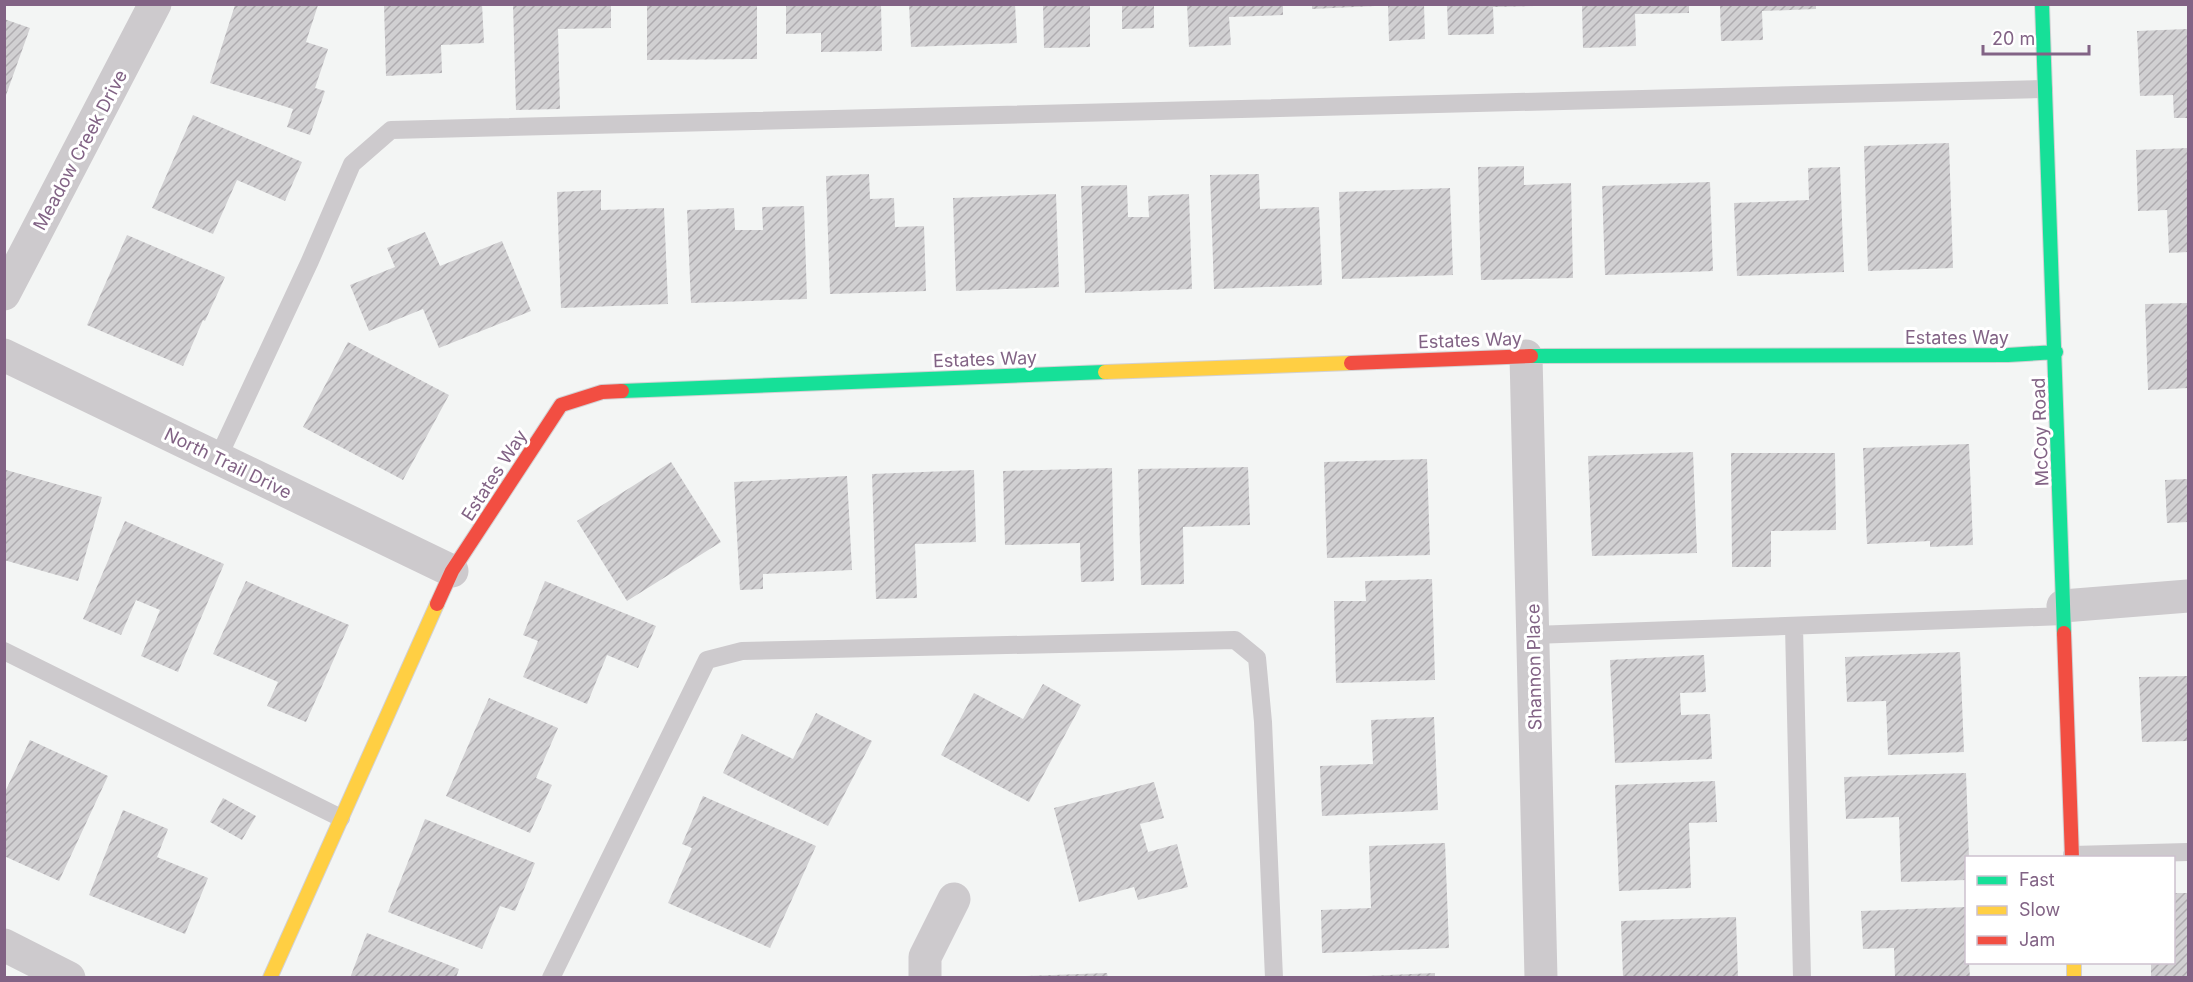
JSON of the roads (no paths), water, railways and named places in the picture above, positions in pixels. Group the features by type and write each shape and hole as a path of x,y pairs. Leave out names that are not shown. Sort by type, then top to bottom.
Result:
{"street":[{"name":"Meadow Creek Drive","path":"4,294 155,4"},
{"name":"McCoy Road","path":"2042,4 2072,856"},
{"name":"Estates Way","path":"270,978 452,571 561,405 602,393 1526,356 1996,355 2055,352"},
{"name":"North Trail Drive","path":"4,355 452,571"},
{"name":"Shannon Place","path":"1526,356 1542,978"},
{"path":"2064,611 2188,596"},
{"path":"925,978 925,957 954,899"},
{"path":"4,945 69,978"}],"lane":[{"path":"218,458 310,261 352,164 391,130 2044,89"},
{"path":"1533,635 1794,626 2064,611"},
{"path":"1794,626 1802,978"},
{"path":"551,978 707,660 742,651 1235,640 1257,658 1263,734 1274,978"},
{"path":"4,651 341,818"},
{"path":"2072,856 2188,852"}]}
